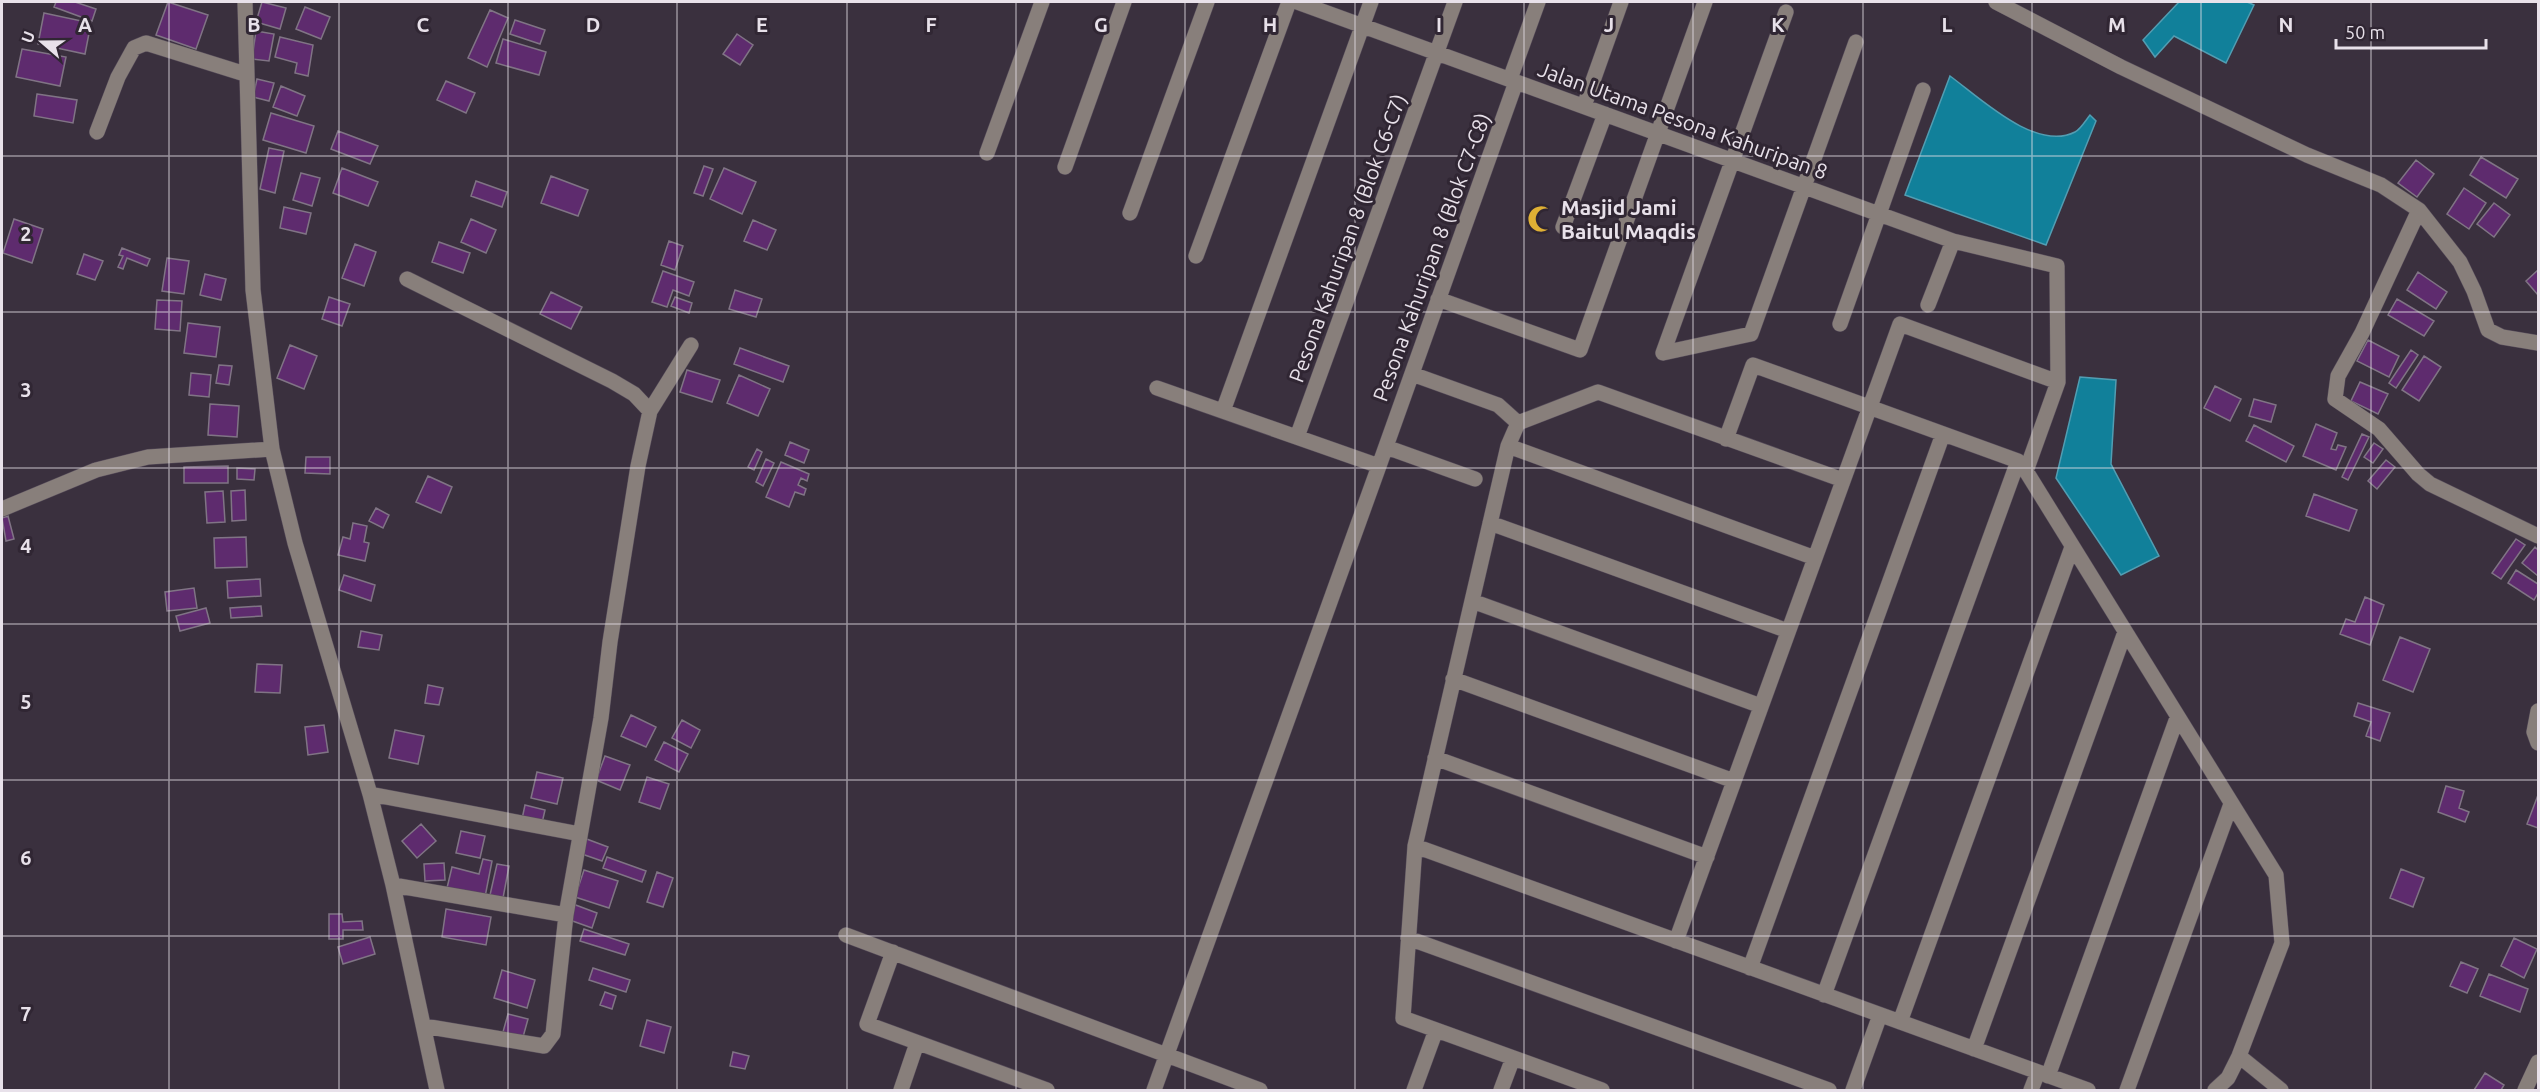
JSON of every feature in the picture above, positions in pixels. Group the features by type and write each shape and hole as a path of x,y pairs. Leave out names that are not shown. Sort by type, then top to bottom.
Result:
{"street":[{"path":"245,2 245,74 253,290 273,449 295,543 370,794 393,885 437,1090"},
{"path":"987,153 1042,2"},
{"path":"1065,167 1124,2"},
{"path":"1130,213 1206,2"},
{"path":"1196,256 1289,2"},
{"name":"Jalan Utama Pesona Kahuripan 8","path":"1297,2 1953,241 2057,266 2058,382"},
{"path":"1223,411 1371,2"},
{"name":"Pesona Kahuripan 8 (Blok C6-C7)","path":"1297,437 1455,2"},
{"name":"Pesona Kahuripan 8 (Blok C7-C8)","path":"1154,1090 1412,374 1538,2"},
{"path":"1584,106 1621,2"},
{"path":"1438,299 1580,350 1705,2"},
{"path":"1996,2 2121,67 2307,155 2381,185 2419,210 2460,262 2474,291 2488,330 2502,337 2538,343"},
{"path":"1786,12 1663,353 1751,334 1856,42"},
{"path":"97,132 118,77 134,48 146,44 245,74"},
{"path":"1840,324 1923,90"},
{"path":"1563,227 1605,114"},
{"path":"2419,210 2362,333 2338,376 2335,399 2379,429 2430,484 2538,536"},
{"path":"1928,305 1953,241"},
{"path":"407,279 612,381 634,394 650,411"},
{"path":"1676,941 1900,324 2058,382 2022,466 1824,995"},
{"path":"424,1026 544,1046 553,1034 566,915 601,718 610,642 638,466 650,411 691,345"},
{"path":"1726,438 1753,365 1943,434 2022,466 2276,875 2282,943 2239,1056 2228,1078 2214,1090"},
{"path":"1412,374 1498,405 1518,423"},
{"path":"1157,388 1379,466"},
{"path":"1602,1090 1403,1018 1415,846 1508,446 1518,423 1598,392 1843,480"},
{"path":"1750,968 1943,434"},
{"path":"1508,446 1815,558"},
{"path":"1386,447 1475,479"},
{"path":"2,509 96,470 148,457 273,449"},
{"path":"1490,523 1788,631"},
{"path":"1900,1022 2073,547"},
{"path":"1472,601 1761,706"},
{"path":"1974,1049 2125,632"},
{"path":"1453,679 1734,781"},
{"path":"2538,711 2534,732 2538,743"},
{"path":"2031,1090 2043,1074 2178,718"},
{"path":"1435,758 1707,857"},
{"path":"370,794 580,834"},
{"path":"2127,1090 2231,804"},
{"path":"1415,846 2088,1090"},
{"path":"393,885 566,915"},
{"path":"846,935 1260,1090"},
{"path":"1408,938 1829,1090"},
{"path":"893,952 867,1024 1047,1090"},
{"path":"1853,1090 1880,1015"},
{"path":"1414,1090 1436,1030"},
{"path":"901,1090 918,1042"},
{"path":"2239,1056 2281,1090"},
{"path":"1502,1090 1513,1058"},
{"path":"2525,1090 2538,1062"}],"water":[{"path":"2179,2 2247,2 2254,5 2226,63 2174,36 2155,57 2143,40"},
{"path":"1950,76 2009,120 2043,135 2060,136 2075,132 2090,115 2096,121 2046,245 1905,195"},
{"path":"2080,377 2116,380 2111,464 2159,556 2121,575 2056,478"}],"building":[{"path":"56,2 75,2 96,9 92,21 54,7"},
{"path":"168,2 208,15 196,49 156,35"},
{"path":"262,2 286,8 280,29 256,22"},
{"path":"305,7 330,17 321,39 296,29"},
{"path":"490,10 508,18 487,67 468,58"},
{"path":"44,13 91,23 85,54 38,44"},
{"path":"515,20 545,30 540,44 510,34"},
{"path":"256,31 274,34 269,61 252,59"},
{"path":"737,34 753,45 740,65 723,54"},
{"path":"280,37 313,45 308,76 295,73 297,63 275,57"},
{"path":"503,39 546,52 539,75 496,63"},
{"path":"22,49 66,57 60,86 16,77"},
{"path":"257,79 274,83 269,101 253,97"},
{"path":"446,81 475,93 466,113 437,100"},
{"path":"281,86 305,96 297,116 273,107"},
{"path":"37,94 77,100 73,123 34,116"},
{"path":"271,113 314,126 306,153 263,140"},
{"path":"338,131 378,146 370,164 331,149"},
{"path":"269,148 284,151 275,193 260,189"},
{"path":"2481,157 2518,179 2506,198 2470,175"},
{"path":"2416,160 2434,174 2417,197 2398,183"},
{"path":"704,166 713,169 703,196 694,193"},
{"path":"342,168 378,182 368,206 333,193"},
{"path":"724,168 756,182 742,214 710,199"},
{"path":"301,173 320,178 312,206 293,200"},
{"path":"551,176 588,190 578,216 541,203"},
{"path":"476,181 507,192 502,207 471,196"},
{"path":"2464,188 2486,203 2469,229 2447,214"},
{"path":"2494,203 2510,215 2494,237 2477,224"},
{"path":"284,207 311,213 306,234 280,228"},
{"path":"14,219 43,229 32,263 3,253"},
{"path":"471,219 496,230 486,253 461,242"},
{"path":"753,220 776,230 767,250 744,241"},
{"path":"669,241 683,246 675,270 661,265"},
{"path":"439,242 470,253 463,273 432,262"},
{"path":"355,244 376,252 364,286 342,278"},
{"path":"122,248 150,259 147,266 127,258 123,269 118,267 123,256 119,255"},
{"path":"84,254 103,261 95,280 77,274"},
{"path":"167,258 189,261 184,294 162,291"},
{"path":"2538,270 2538,295 2526,281"},
{"path":"663,271 694,282 689,296 673,290 667,307 652,302"},
{"path":"2418,272 2447,292 2436,309 2407,290"},
{"path":"205,274 226,279 221,300 200,295"},
{"path":"735,290 762,299 756,317 729,309"},
{"path":"551,292 582,307 571,329 540,314"},
{"path":"329,297 350,304 342,326 322,319"},
{"path":"675,297 692,303 689,313 671,306"},
{"path":"2397,299 2434,321 2424,336 2388,315"},
{"path":"157,300 182,301 180,331 155,329"},
{"path":"188,323 220,327 216,357 184,353"},
{"path":"2368,340 2399,356 2389,377 2357,361"},
{"path":"290,345 317,356 304,389 277,378"},
{"path":"740,348 789,366 783,382 734,364"},
{"path":"2411,350 2418,355 2396,388 2389,383"},
{"path":"2424,356 2441,367 2419,401 2402,390"},
{"path":"219,365 232,366 229,385 216,383"},
{"path":"687,370 720,380 712,402 680,392"},
{"path":"191,373 211,375 209,397 189,395"},
{"path":"739,375 770,389 758,416 727,403"},
{"path":"2360,382 2388,394 2378,414 2351,401"},
{"path":"2215,386 2241,399 2230,421 2204,408"},
{"path":"2254,399 2276,405 2271,422 2249,416"},
{"path":"210,404 239,406 237,437 208,435"},
{"path":"2316,424 2337,433 2331,449 2336,450 2338,445 2346,447 2336,470 2303,456"},
{"path":"2254,425 2294,446 2286,462 2246,441"},
{"path":"2362,434 2369,437 2348,480 2342,477"},
{"path":"790,442 809,450 804,463 785,455"},
{"path":"2374,443 2383,449 2373,463 2364,457"},
{"path":"757,449 762,452 754,470 748,467"},
{"path":"306,457 330,457 330,474 305,473"},
{"path":"766,459 774,463 763,486 756,482"},
{"path":"2386,460 2395,467 2377,489 2368,481"},
{"path":"781,462 809,474 807,481 801,478 798,485 806,489 804,495 795,492 789,507 766,497"},
{"path":"228,466 228,483 184,483 184,467"},
{"path":"237,468 255,469 254,480 237,479"},
{"path":"428,476 452,487 441,513 416,502"},
{"path":"245,490 246,520 232,521 231,491"},
{"path":"223,491 225,522 207,523 205,492"},
{"path":"2314,494 2357,510 2349,531 2306,516"},
{"path":"376,508 389,515 383,528 369,521"},
{"path":"8,516 14,539 6,541 2,518"},
{"path":"353,523 367,526 364,542 369,543 365,561 338,555 343,537 350,539"},
{"path":"246,537 247,567 215,568 214,538"},
{"path":"2516,539 2525,545 2501,579 2492,573"},
{"path":"2535,547 2538,550 2538,576 2522,563"},
{"path":"2516,570 2538,584 2538,593 2534,600 2508,583"},
{"path":"344,575 375,585 371,601 339,590"},
{"path":"260,579 261,596 228,598 227,581"},
{"path":"194,588 197,608 167,611 165,592"},
{"path":"2365,597 2384,605 2370,645 2340,634 2346,619 2355,622"},
{"path":"261,606 262,616 231,618 230,608"},
{"path":"206,608 210,623 180,631 176,616"},
{"path":"361,631 382,635 379,650 358,647"},
{"path":"2400,637 2430,649 2413,692 2383,680"},
{"path":"257,664 282,665 280,693 255,692"},
{"path":"428,685 443,688 439,705 425,703"},
{"path":"2358,703 2390,713 2380,741 2366,736 2371,722 2354,716"},
{"path":"631,715 656,727 646,747 621,736"},
{"path":"682,720 700,730 691,748 672,738"},
{"path":"324,725 328,752 308,755 305,727"},
{"path":"395,730 424,736 418,764 389,758"},
{"path":"664,742 688,754 679,772 655,760"},
{"path":"605,756 630,765 620,790 596,780"},
{"path":"537,772 563,778 557,804 531,798"},
{"path":"647,777 669,784 660,809 639,802"},
{"path":"2446,786 2464,791 2459,808 2469,812 2465,822 2438,812"},
{"path":"2538,795 2538,828 2527,824"},
{"path":"525,805 545,810 542,823 522,819"},
{"path":"421,824 436,841 417,858 402,841"},
{"path":"461,831 485,836 480,858 456,853"},
{"path":"584,838 608,847 602,861 579,853"},
{"path":"607,857 646,871 642,882 603,868"},
{"path":"483,859 492,861 485,897 447,888 452,867 479,874"},
{"path":"444,863 445,880 425,881 424,864"},
{"path":"497,864 509,866 503,898 490,895"},
{"path":"2401,869 2424,878 2413,907 2390,898"},
{"path":"584,870 618,881 609,908 575,897"},
{"path":"657,872 673,878 663,907 647,902"},
{"path":"573,904 597,913 592,928 567,919"},
{"path":"446,909 491,917 486,945 442,937"},
{"path":"329,914 342,914 343,922 362,921 363,930 343,930 343,939 329,939"},
{"path":"584,929 629,944 625,955 580,941"},
{"path":"370,937 375,954 343,964 338,947"},
{"path":"2514,938 2537,949 2524,978 2501,966"},
{"path":"2461,962 2478,969 2467,993 2450,986"},
{"path":"593,968 630,980 626,992 589,980"},
{"path":"502,970 535,980 527,1008 494,998"},
{"path":"2489,974 2528,989 2520,1012 2480,996"},
{"path":"605,992 616,996 612,1009 600,1005"},
{"path":"508,1014 528,1019 523,1037 503,1032"},
{"path":"647,1020 671,1027 664,1053 640,1046"},
{"path":"733,1052 749,1056 745,1069 730,1066"},
{"path":"2485,1073 2504,1085 2501,1090 2474,1090"}],"place":[{"name":"Masjid Jami Baitul Maqdis","path":"1541,219"}]}
